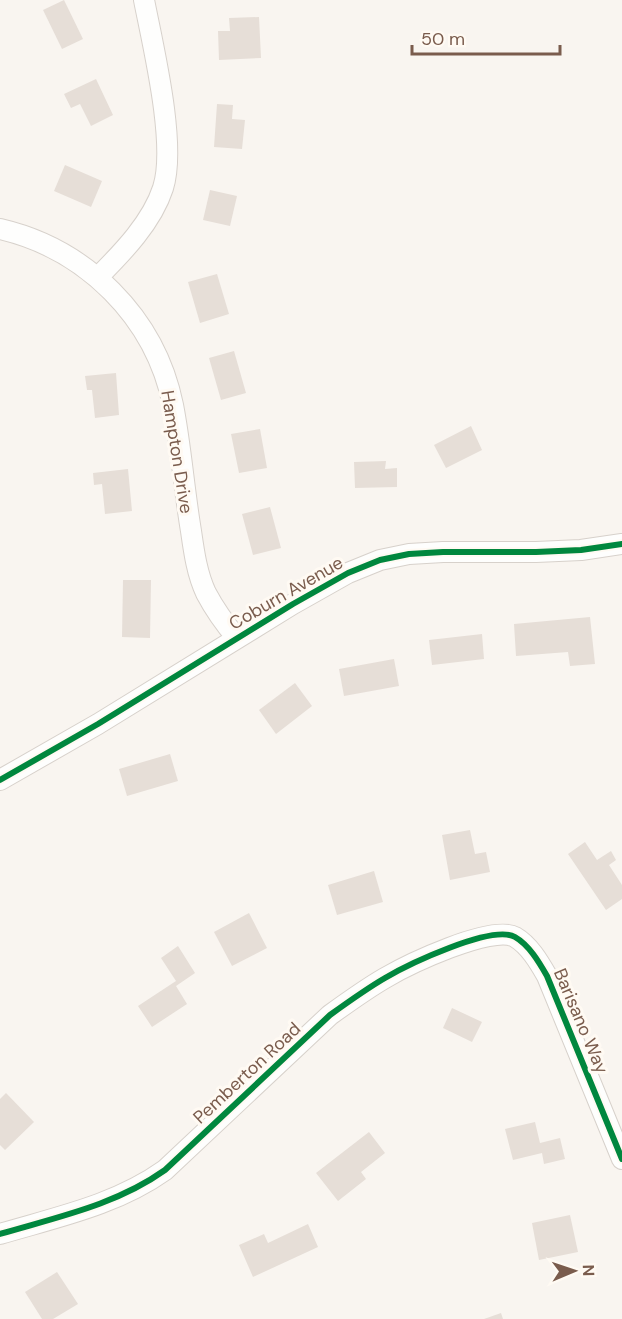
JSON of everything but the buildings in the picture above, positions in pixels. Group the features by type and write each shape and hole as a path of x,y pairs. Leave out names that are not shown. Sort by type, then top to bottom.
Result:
{"street":[{"path":"98,277 123,252 153,210 164,187 167,162 165,126 144,0"},
{"name":"Hampton Drive","path":"0,229 40,241 67,255 98,277 134,316 160,364 172,403 196,563 205,591 223,622 237,638"},
{"name":"Coburn Avenue","path":"0,780 98,724 293,604 348,573 380,560 409,554 547,552 622,544"},
{"name":"Pemberton Road","path":"0,1234 104,1203 145,1184 165,1170 330,1015 348,1002 387,977 413,964 484,935 501,933 514,936"},
{"name":"Barisano Way","path":"514,936 537,959 547,976 622,1159"}],"cycle path":[{"path":"0,780 98,724 293,604 348,573 380,560 409,554 581,550 622,544"},
{"path":"0,1234 86,1209 146,1182 165,1170 330,1015 357,996 411,964 470,941 504,934 520,940 529,949 547,976 622,1159"}]}
